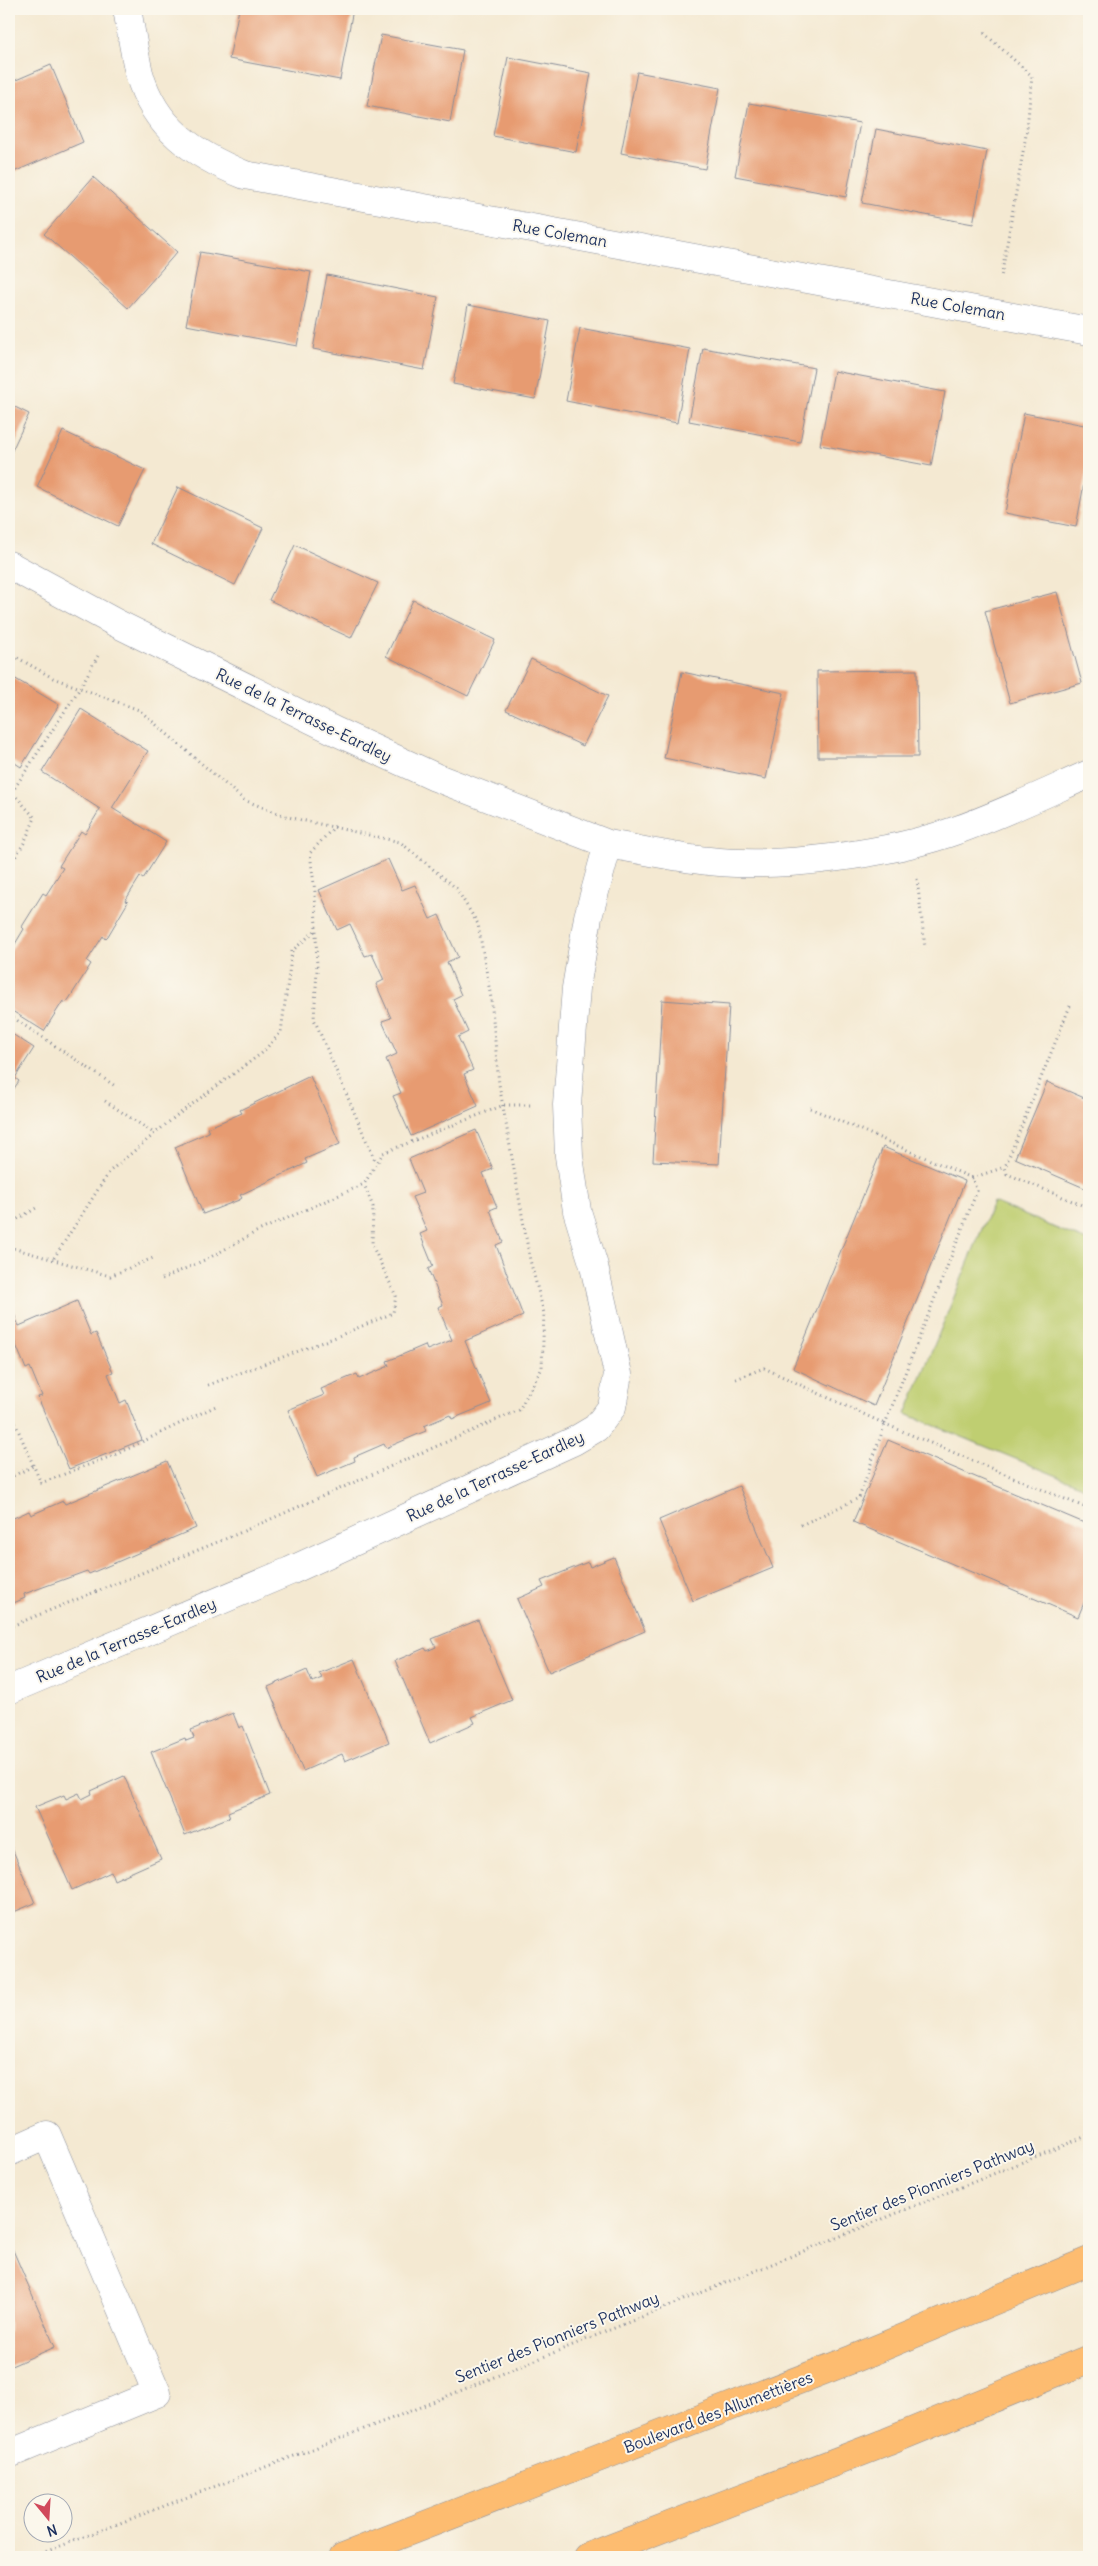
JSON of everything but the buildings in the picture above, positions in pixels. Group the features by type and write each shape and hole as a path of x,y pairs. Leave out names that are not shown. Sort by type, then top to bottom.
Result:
{"highway":[{"name":"Boulevard des Allumettières","path":"343,2557 844,2363 1089,2261"},
{"path":"588,2557 887,2442 1089,2359"}],"street":[{"name":"Rue Coleman","path":"127,9 139,74 156,112 179,137 211,161 245,175 1089,331"},
{"name":"Rue de la Terrasse-Eardley","path":"9,565 116,623 435,777 608,844 710,861 768,863 841,856 913,844 960,829 1089,774"},
{"name":"Rue de la Terrasse-Eardley","path":"9,1690 299,1567 574,1441 596,1428 612,1407 618,1374 596,1275 577,1211 568,1156 567,1105 576,988 588,917 608,844"},
{"path":"9,2152 47,2135 157,2393 9,2454"}],"path":[{"path":"984,33 1032,76 1027,129 995,313"},
{"path":"9,866 24,843 35,818 11,791 80,688 116,623"},
{"path":"9,653 53,678 139,710 244,800 288,817 400,842 456,888 478,924 491,998 499,1084 530,1260 544,1313 542,1368 519,1410 230,1537 9,1627"},
{"path":"335,826 310,853 315,892 317,970 314,1018 376,1163"},
{"path":"913,844 925,947"},
{"path":"54,1258 110,1172 176,1116 262,1053 281,1032 292,951 316,930"},
{"path":"1070,1006 1005,1167 1007,1174 1089,1208"},
{"path":"9,1015 115,1086"},
{"path":"105,1102 155,1134"},
{"path":"162,1279 209,1258 256,1232 364,1184 383,1153 504,1105 567,1105"},
{"path":"810,1108 972,1178 1005,1167"},
{"path":"799,1526 859,1498 885,1424 977,1191 972,1178"},
{"path":"208,1385 336,1337 393,1313 396,1296 372,1245 373,1207 364,1184"},
{"path":"9,1224 38,1207"},
{"path":"9,1247 54,1258 110,1276 153,1258"},
{"path":"736,1379 764,1368 885,1424 1089,1509"},
{"path":"9,1409 41,1483 117,1454 218,1405"},
{"path":"9,1478 33,1466"},
{"name":"Sentier des Pionniers Pathway","path":"32,2557 403,2414 1089,2135"}],"green space":[{"path":"993,1202 1089,1242 1089,1489 906,1414"}]}
